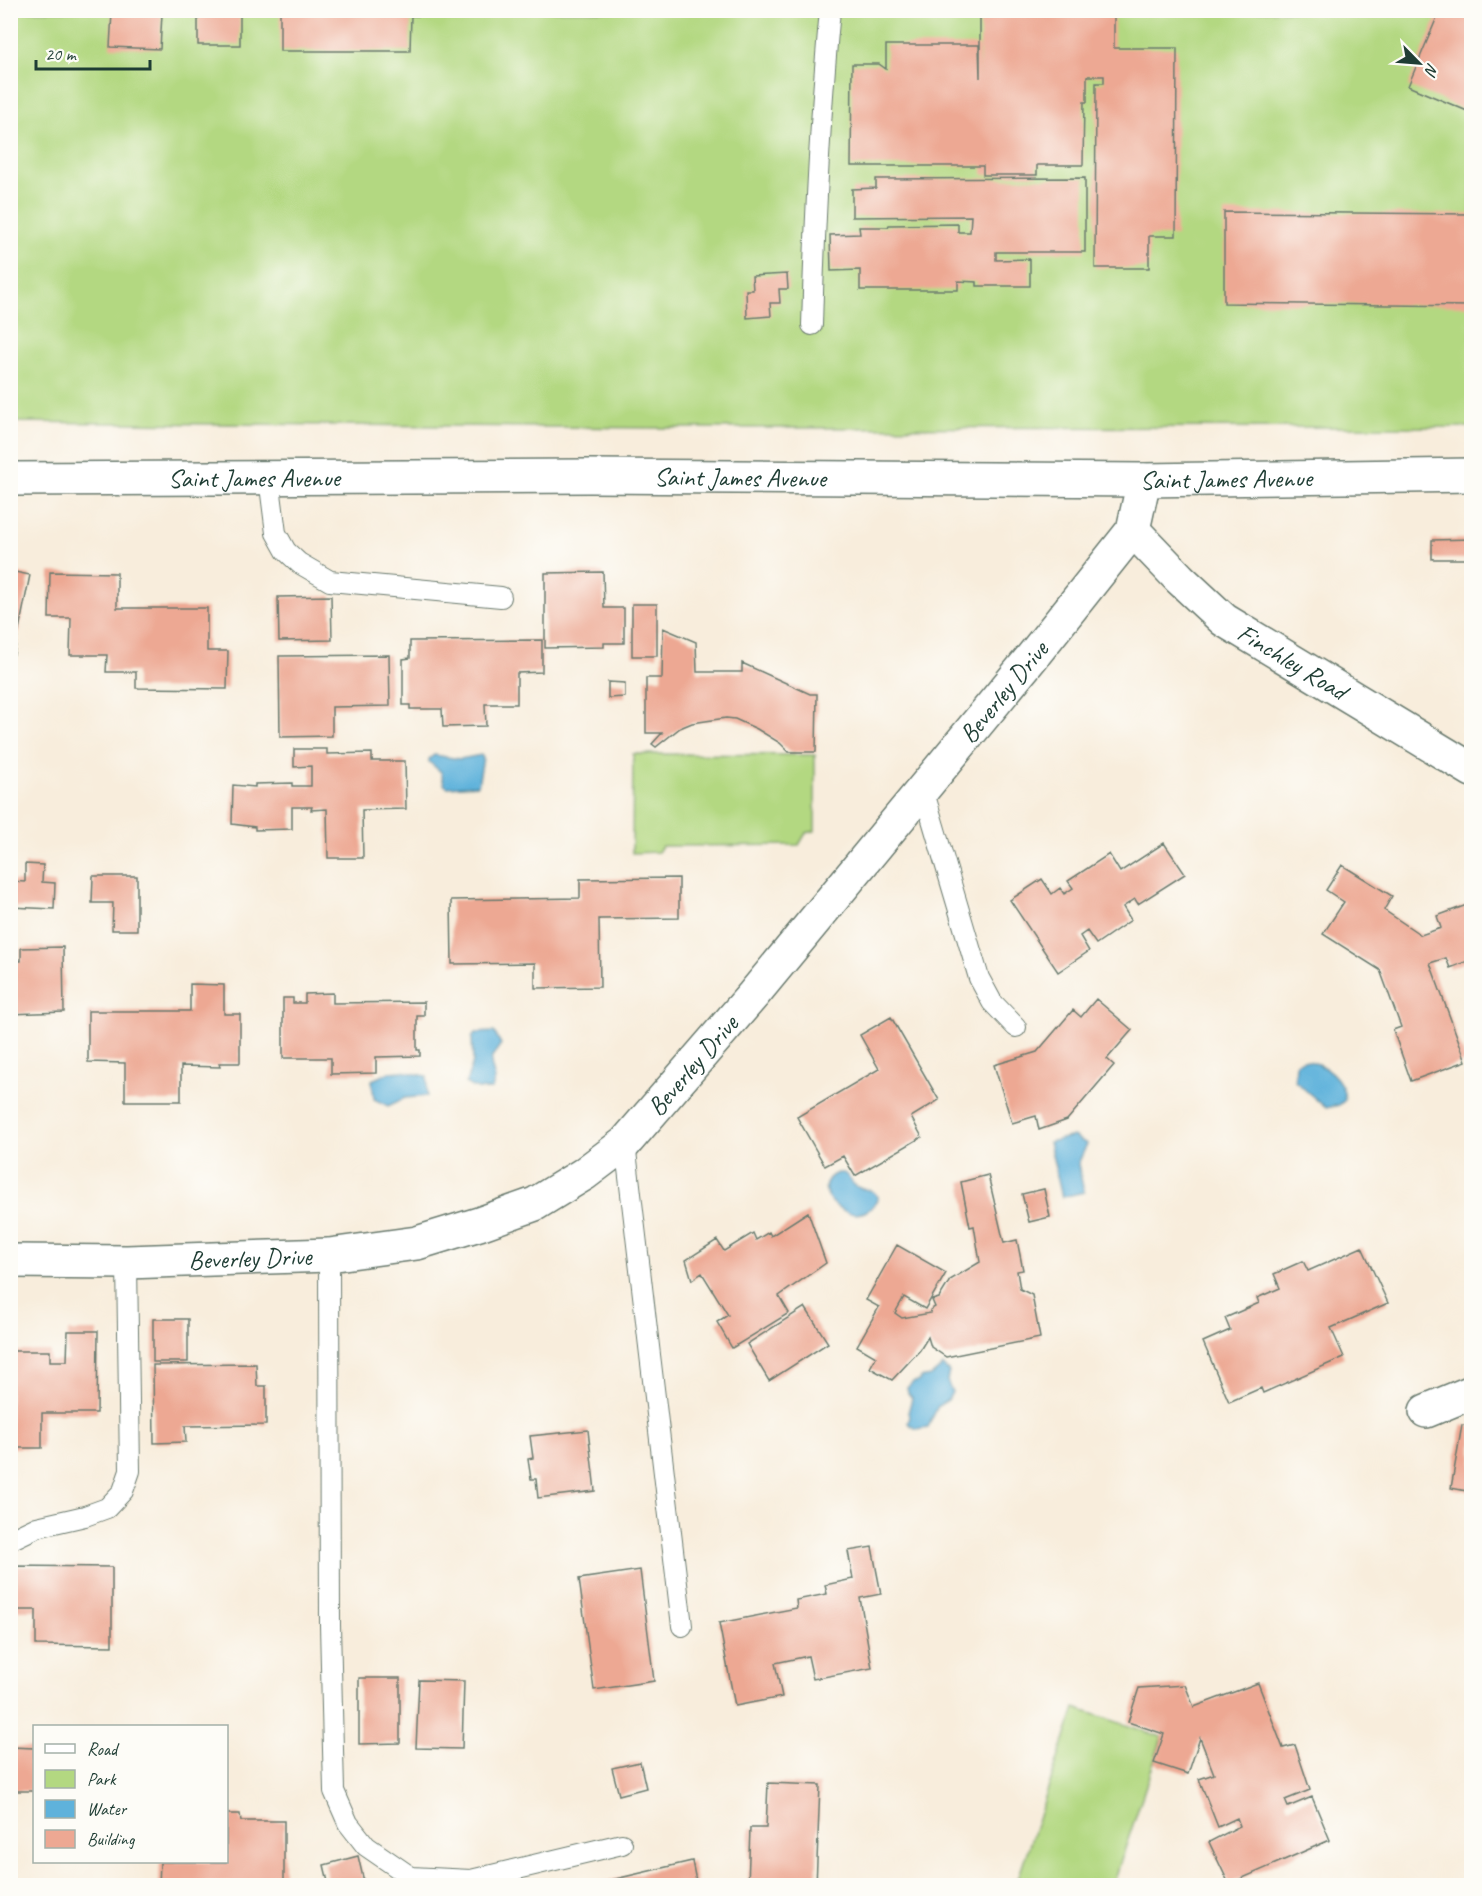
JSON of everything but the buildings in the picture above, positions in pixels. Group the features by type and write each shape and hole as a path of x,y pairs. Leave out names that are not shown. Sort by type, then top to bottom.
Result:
{"street":[{"name":"Saint James Avenue","path":"10,479 601,476 1144,480 1472,475"},
{"name":"Beverley Drive","path":"10,1261 126,1262 329,1255 417,1243 535,1204 584,1174 625,1143 753,995 1133,530 1144,480"},
{"name":"Finchley Road","path":"1133,530 1224,620 1472,770"},
{"path":"1426,1411 1472,1392"}],"lane":[{"path":"812,325 821,106 830,10"},
{"path":"269,478 276,533 286,551 299,563 330,581 501,597"},
{"path":"923,789 979,978 992,1002 1016,1027"},
{"path":"625,1143 682,1626"},
{"path":"329,1255 330,1625 334,1791 348,1822 366,1846 411,1877 471,1880 622,1844"},
{"path":"10,1540 38,1527 85,1516 107,1508 123,1491 130,1471 126,1262"}],"green space":[{"path":"11,11 1471,11 1471,427 660,428 11,422"},
{"path":"633,754 815,755 815,831 806,833 799,845 662,846 658,852 632,853"},
{"path":"1075,1708 1162,1737 1113,1885 1016,1885"}],"water":[{"path":"434,755 460,759 481,755 483,758 478,785 447,787 441,772 429,762"},
{"path":"494,1032 501,1044 492,1057 491,1064 495,1079 492,1089 475,1088 466,1083 473,1061 472,1037 475,1033"},
{"path":"1304,1060 1319,1064 1332,1073 1341,1085 1345,1100 1339,1105 1326,1108 1295,1081 1296,1063"},
{"path":"402,1071 427,1076 427,1096 405,1098 388,1106 374,1099 372,1080 390,1072"},
{"path":"1073,1136 1087,1144 1078,1164 1084,1192 1062,1197 1049,1142"},
{"path":"837,1173 844,1173 856,1186 874,1192 878,1198 869,1209 859,1214 847,1212 829,1198 826,1189 828,1180"},
{"path":"943,1366 949,1372 947,1381 952,1392 948,1400 938,1406 928,1427 916,1429 908,1423 912,1398 907,1388 920,1378 931,1376"}]}
